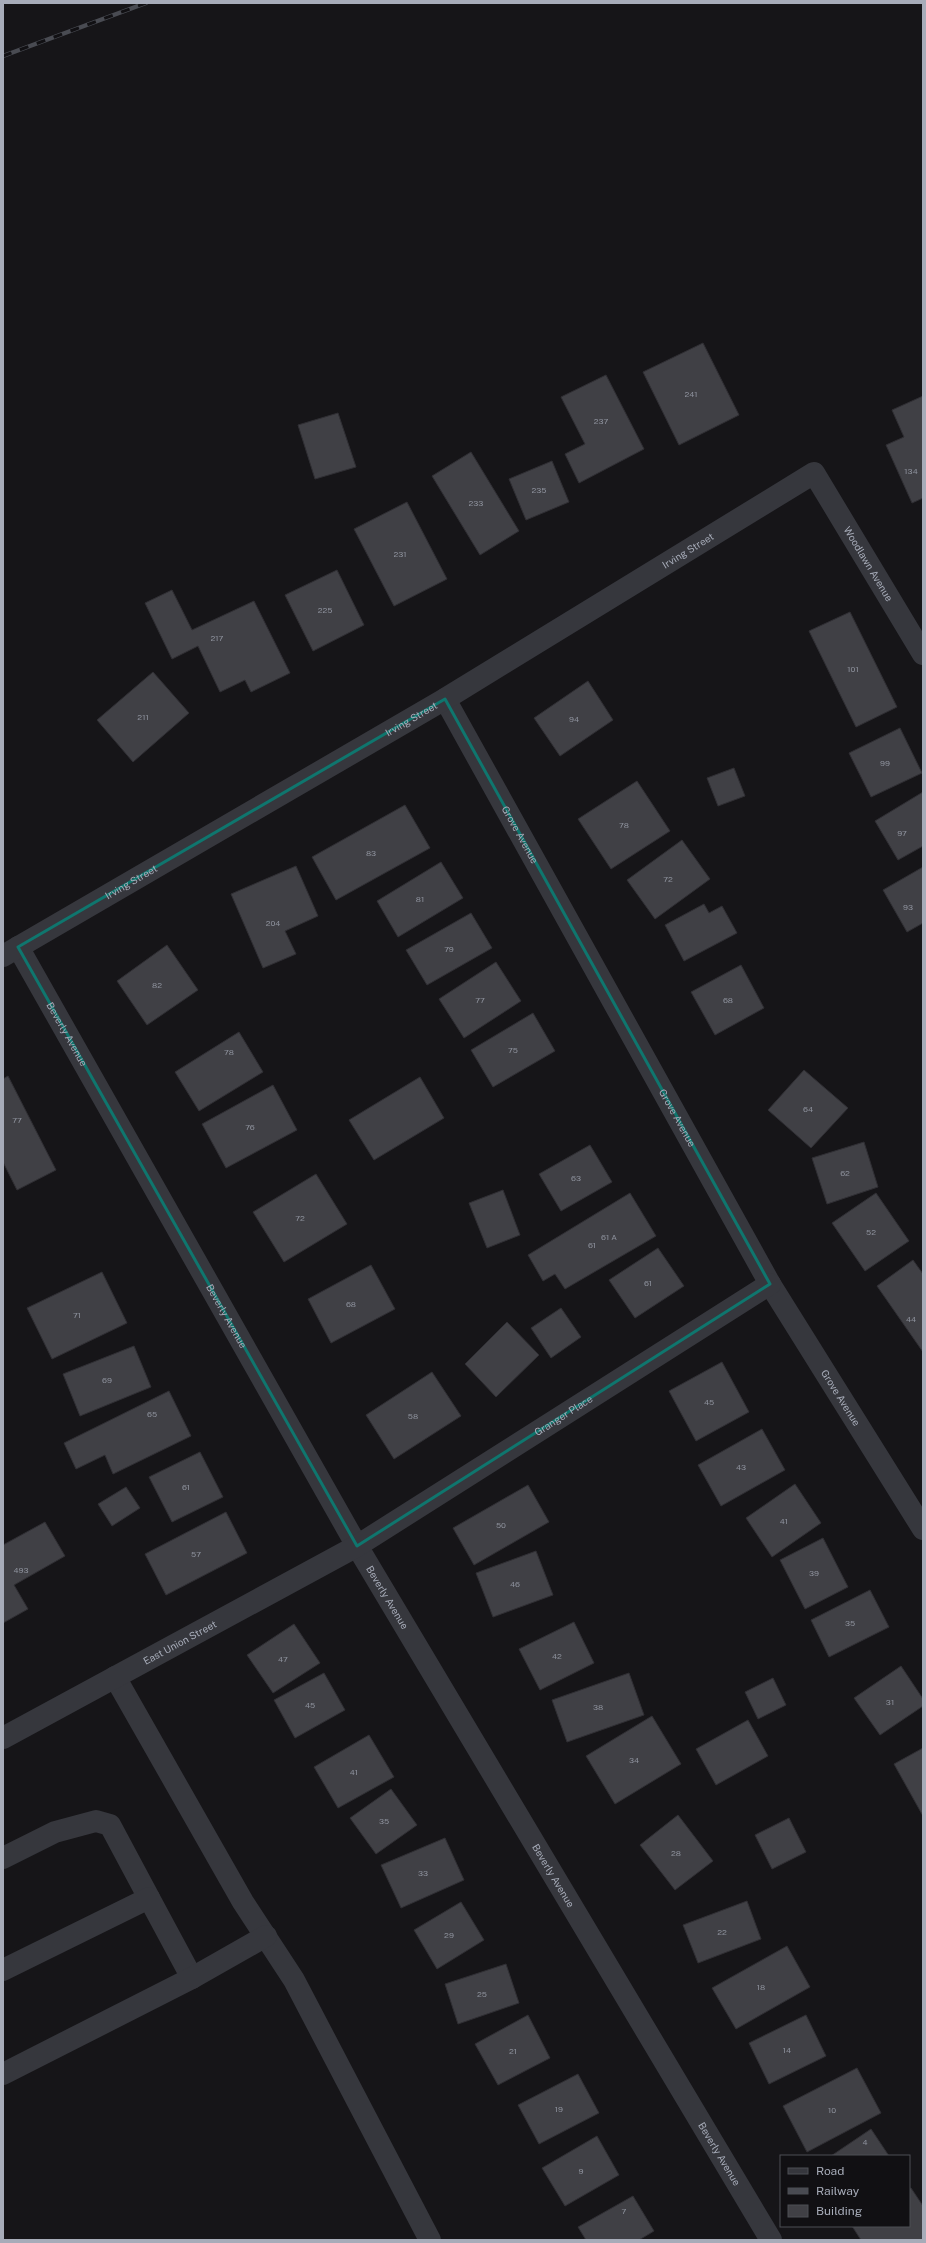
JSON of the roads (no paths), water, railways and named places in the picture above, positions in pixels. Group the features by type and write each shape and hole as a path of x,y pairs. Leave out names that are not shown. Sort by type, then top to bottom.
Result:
{"street":[{"name":"Woodlawn Avenue","path":"814,473 923,654"},
{"name":"Irving Street","path":"10,951 445,699 814,473"},
{"name":"Grove Avenue","path":"445,699 770,1284 923,1529"},
{"name":"Beverly Avenue","path":"10,951 357,1546 771,2240"},
{"name":"Granger Place","path":"357,1546 770,1284"},
{"name":"East Union Street","path":"3,1738 357,1546"},
{"path":"115,1677 243,1902 294,1980 430,2240"},
{"path":"3,1858 55,1832 96,1821 110,1825 192,1978"},
{"path":"3,1970 149,1898"},
{"path":"3,2074 192,1978 266,1936"}],"railway":[{"path":"3,56 146,3"}]}
